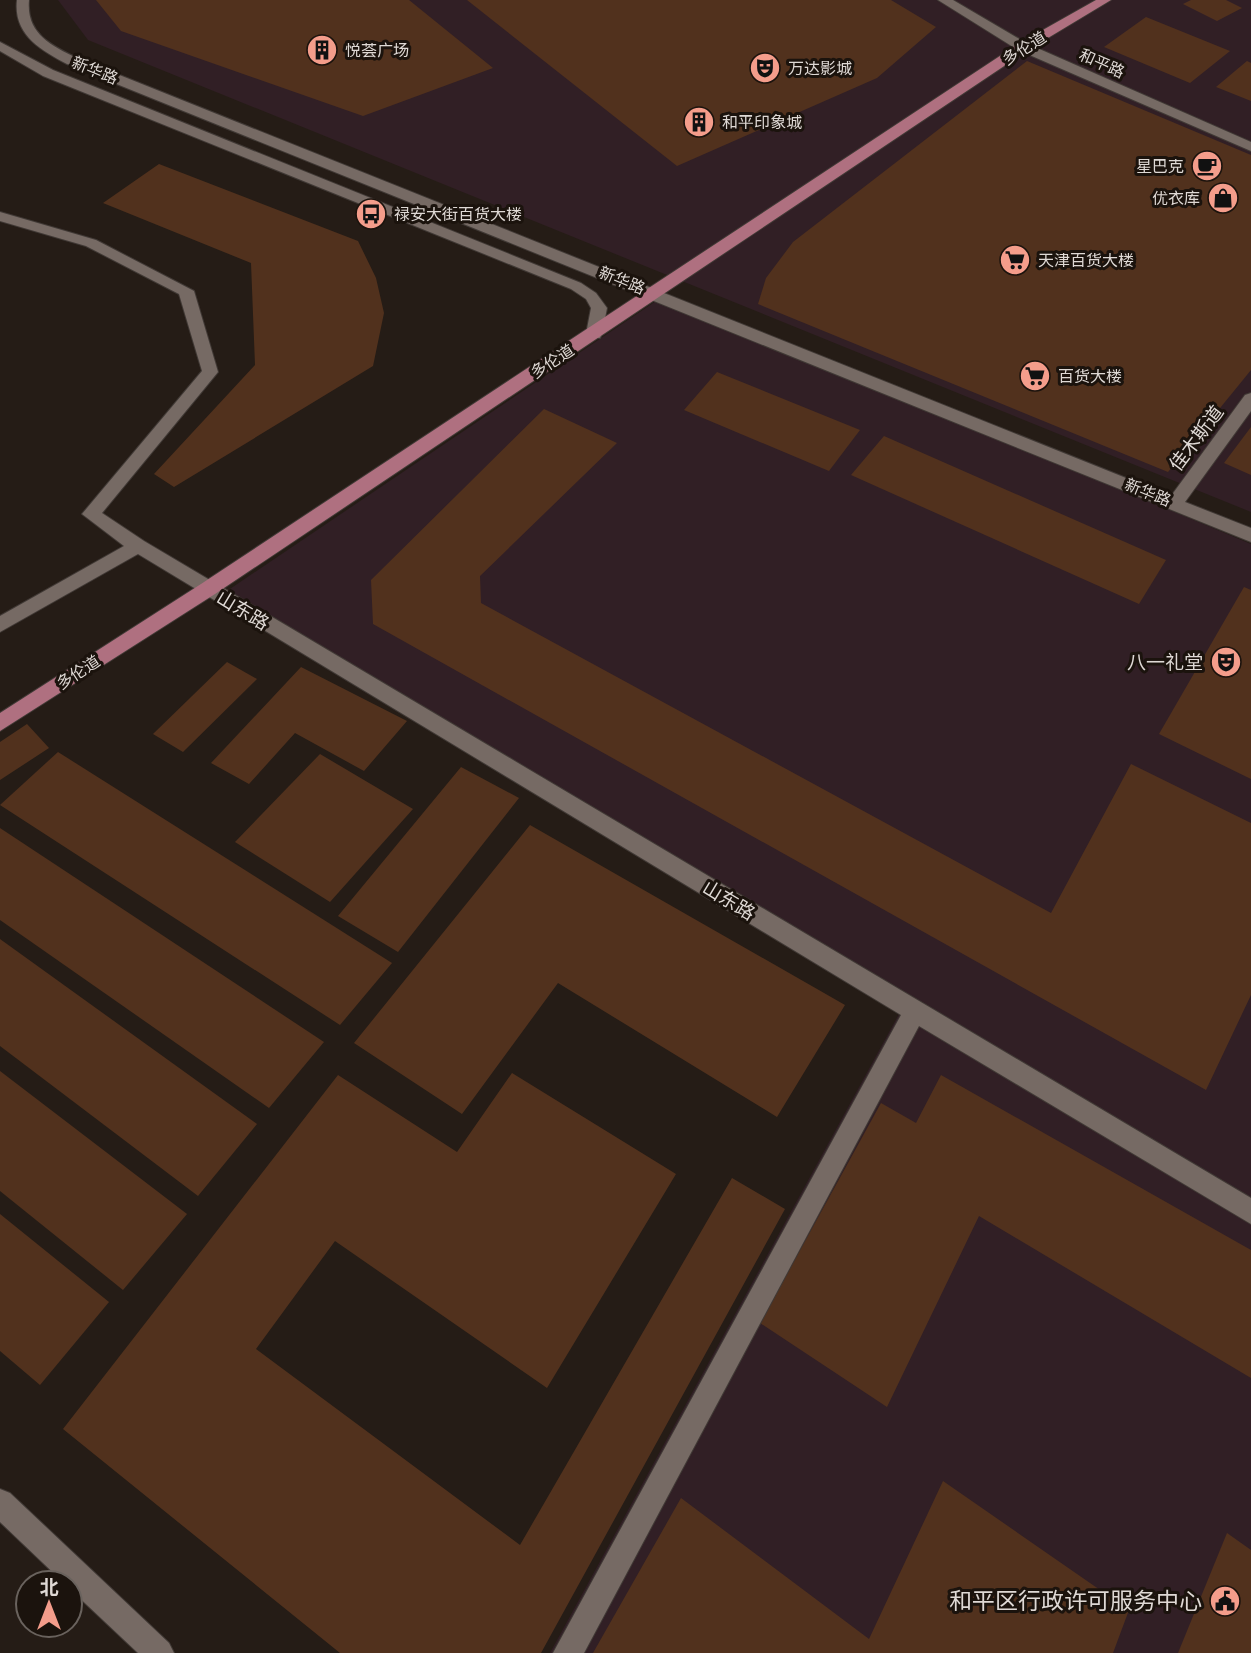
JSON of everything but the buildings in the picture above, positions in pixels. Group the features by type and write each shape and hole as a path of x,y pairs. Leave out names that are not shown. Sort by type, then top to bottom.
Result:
{"main road":[{"name":"多伦道","path":"0,723 594,334 652,292 1023,47 1105,0"}],"street":[{"name":"新华路","path":"23,0 23,24 30,35 72,61 1251,535"},
{"name":"和平路","path":"944,0 1023,47 1251,147"},
{"name":"新华路","path":"0,46 48,73 576,286 591,296 598,308 594,334"},
{"name":"山东路","path":"0,216 91,243 186,291 210,372 91,514 208,589 1251,1212"},
{"name":"佳木斯道","path":"1175,503 1251,399"},
{"path":"0,625 138,546"},
{"path":"568,1653 915,1011"},
{"path":"0,1503 159,1653"}],"shaded area":[{"path":"58,0 1251,0 1251,512 88,40"},
{"path":"662,297 1251,544 1251,1653 550,1653 905,1003 224,593"}],"place":[{"name":"悦荟广场","path":"322,50"},
{"name":"万达影城","path":"765,68"},
{"name":"和平印象城","path":"699,122"},
{"name":"星巴克","path":"1207,166"},
{"name":"优衣库","path":"1223,198"},
{"name":"禄安大街百货大楼","path":"371,214"},
{"name":"天津百货大楼","path":"1015,260"},
{"name":"百货大楼","path":"1035,376"},
{"name":"八一礼堂","path":"1226,662"},
{"name":"和平区行政许可服务中心","path":"1225,1601"}]}
